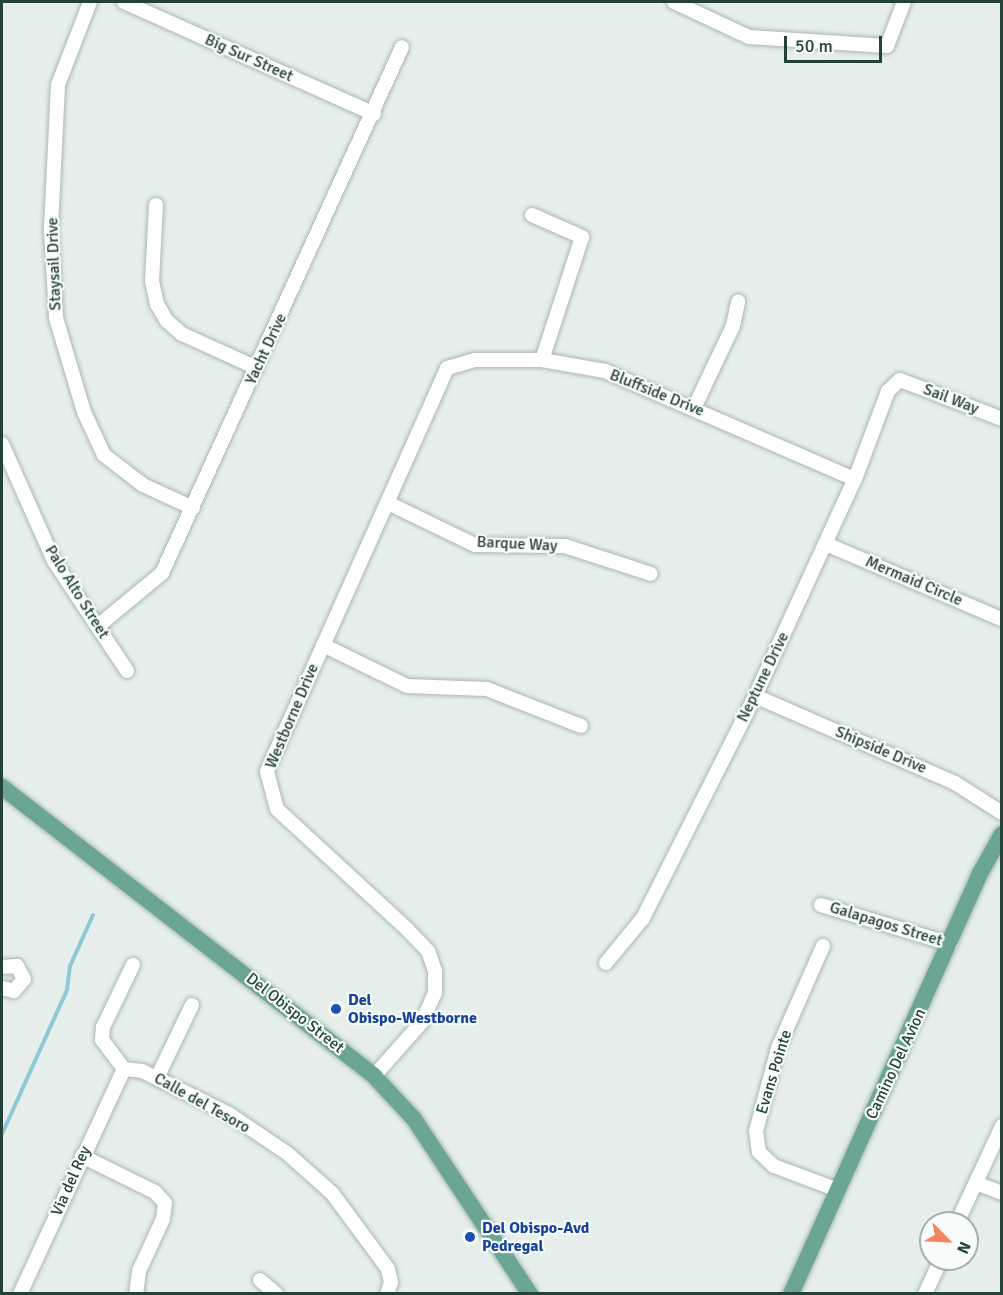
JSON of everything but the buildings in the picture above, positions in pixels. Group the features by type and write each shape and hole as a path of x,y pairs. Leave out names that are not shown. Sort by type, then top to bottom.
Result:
{"main road":[{"name":"Del Obispo Street","path":"2,787 374,1076 414,1119 528,1293"},
{"name":"Camino Del Avion","path":"791,1293 950,944 978,877 1002,834"}],"street":[{"name":"Staysail Drive","path":"90,2 58,85 51,230 56,318 84,412 104,455 143,486 193,508"},
{"name":"Big Sur Street","path":"124,2 374,114"},
{"path":"674,2 749,37 887,46 904,2"},
{"name":"Yacht Drive","path":"98,626 162,573 374,114 402,47"},
{"path":"156,205 152,281 157,304 167,321 182,334 257,368"},
{"path":"532,215 582,237 542,360"},
{"path":"694,408 733,326 738,302"},
{"name":"Bluffside Drive","path":"447,368 475,360 542,360 605,371 855,479"},
{"name":"Westborne Drive","path":"374,1076 422,1022 435,993 435,971 428,951 277,809 269,789 267,771 447,368"},
{"name":"Sail Way","path":"900,380 1002,419"},
{"name":"Neptune Drive","path":"606,963 643,918 755,696 855,479 888,391 900,380"},
{"name":"Palo Alto Street","path":"2,444 54,561 127,671"},
{"name":"Barque Way","path":"388,503 475,545 565,546 651,574"},
{"name":"Mermaid Circle","path":"826,544 1001,619"},
{"path":"323,645 407,686 487,689 581,726"},
{"name":"Shipside Drive","path":"755,696 955,783 1002,813"},
{"name":"Galapagos Street","path":"821,905 950,944"},
{"name":"Evans Pointe","path":"823,946 778,1048 756,1131 759,1152 774,1166 838,1190"},
{"path":"124,1069 102,1040 103,1028 134,965"},
{"path":"2,967 17,966 24,980 14,991 2,988"},
{"path":"157,1078 192,1005"},
{"name":"Calle del Tesoro","path":"124,1069 142,1071 229,1114 288,1154 332,1193 388,1269 389,1288"},
{"name":"Via del Rey","path":"20,1293 124,1069"},
{"path":"963,1211 1002,1126"},
{"path":"82,1156 155,1192 165,1203 163,1219 139,1271 136,1293"},
{"path":"976,1183 1002,1194"},
{"path":"924,1293 934,1271"},
{"path":"260,1280 276,1293"}],"waterway":[{"path":"2,1134 67,990 70,966 93,915"}],"place":[{"name":"Del Obispo-Westborne","path":"336,1009"},
{"name":"Del Obispo-Avd Pedregal","path":"470,1237"}]}
